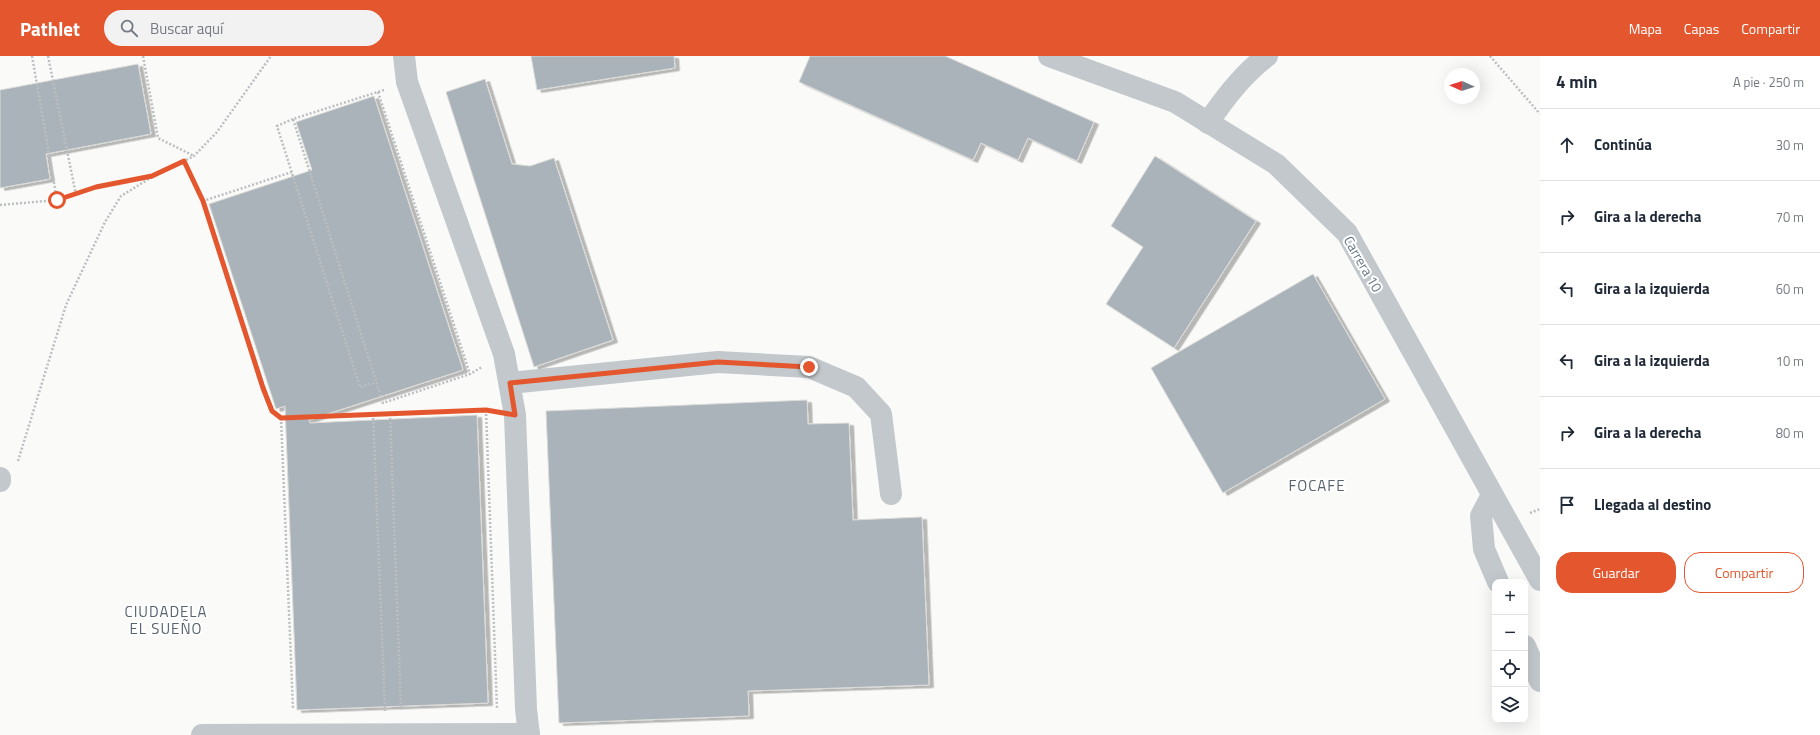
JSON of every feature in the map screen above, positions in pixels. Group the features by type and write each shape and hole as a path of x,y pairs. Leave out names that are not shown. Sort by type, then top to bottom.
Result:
{"street":[{"path":"202,735 529,735 526,709 515,415 510,383 504,354 407,82 404,56"},
{"name":"Carrera 10","path":"1049,56 1082,62 1175,102 1276,164 1347,233 1540,580"},
{"path":"1208,123 1229,92 1267,56"},
{"path":"510,383 718,362 809,367 856,386 881,414 890,494"},
{"path":"1492,495 1481,516 1484,549 1497,579"},
{"path":"1527,651 1540,681"}],"path":[{"path":"32,56 57,200"},
{"path":"48,56 76,195"},
{"path":"143,56 158,138 194,156"},
{"path":"0,480 18,462 66,305 105,222 120,196 152,176 194,156 217,132 271,56"},
{"path":"1490,56 1540,114"},
{"path":"376,382 360,387 277,126 293,119 407,82"},
{"path":"378,92 470,374"},
{"path":"293,119 383,402 470,374 504,354"},
{"path":"184,161 203,201 263,388 272,411 281,418 486,410 515,415"},
{"path":"203,201 292,172"},
{"path":"0,205 57,200 76,195 96,187 152,176"},
{"path":"486,410 497,709"},
{"path":"373,414 385,713"},
{"path":"390,414 401,713"},
{"path":"281,418 293,710"}],"building":[{"path":"531,56 674,56 675,68 537,90"},
{"path":"810,56 945,56 1094,122 1077,161 1028,138 1018,160 981,143 973,160 799,82"},
{"path":"138,64 151,134 46,154 50,179 0,188 0,90"},
{"path":"485,79 512,164 530,166 554,158 613,340 534,367 446,92"},
{"path":"374,96 463,370 309,420 310,423 477,415 488,703 297,710 285,406 276,409 209,204 312,170 296,122"},
{"path":"1155,156 1256,221 1174,348 1106,304 1143,247 1111,226"},
{"path":"1313,274 1385,399 1223,493 1151,368"},
{"path":"807,400 808,424 849,423 853,520 922,517 929,685 748,691 749,716 559,723 546,411"}],"district":[{"name":"FOCAFE","path":"1317,486"},
{"name":"CIUDADELA EL SUEÑO","path":"166,620"}],"route":[{"path":"57,200 76,195 96,187 152,176 184,161 203,201 263,388 272,411 281,418 486,410 515,415 510,383 718,362 809,367"}]}
